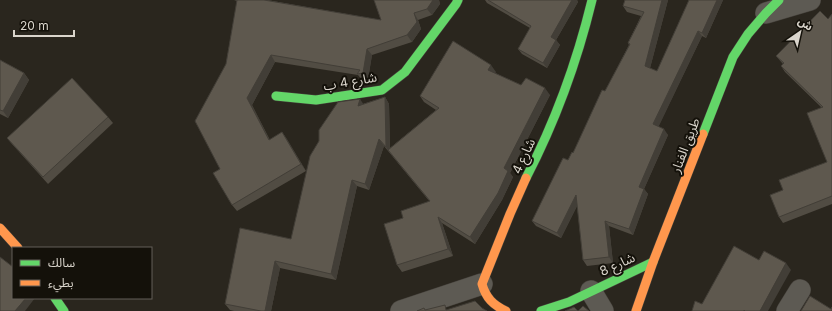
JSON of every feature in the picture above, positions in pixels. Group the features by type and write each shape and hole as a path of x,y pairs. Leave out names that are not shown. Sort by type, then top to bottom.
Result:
{"street":[{"name":"شارع 4 ب","path":"276,96 316,100 382,90 405,72 458,0"},
{"name":"شارع 4","path":"482,284 520,191 539,153 559,107 574,65 592,0"},
{"path":"772,6 810,0"},
{"name":"طريق الفنار","path":"636,311 653,262 733,57 748,34 772,6"},
{"path":"0,228 17,247"},
{"name":"شارع 8","path":"591,291 653,262"},
{"path":"401,311 482,284 483,290 488,299 506,311"},
{"path":"787,311 800,290"},
{"path":"541,311 569,302 591,291 603,311"},
{"path":"56,299 64,311"}],"building":[{"path":"237,0 264,0 381,20 374,0 433,0 427,9 414,13 417,22 407,35 367,49 363,73 357,74 360,70 271,55 247,98 269,140 282,132 301,164 232,205 213,173 220,169 195,121 226,64"},
{"path":"488,0 572,0 551,37 556,40 543,63 518,49 531,26"},
{"path":"625,0 662,0 645,66 657,71 689,0 717,0 702,33 698,31 653,124 664,129 639,187 644,189 629,229 605,221 609,257 583,260 576,195 557,233 532,221 563,158 568,160 572,152 573,153 602,90 605,91 630,44 628,43 644,12 623,6"},
{"path":"820,11 828,19 832,14 832,196 779,217 770,195 783,190 779,180 827,162 807,113 823,107 781,66 784,63 776,56"},
{"path":"453,41 491,65 488,70 521,85 526,78 545,88 504,168 508,171 498,193 470,237 438,217 448,249 397,265 384,224 403,218 401,211 430,201 388,150 439,108 420,96"},
{"path":"0,60 24,73 3,111 0,110"},
{"path":"72,78 108,117 43,177 7,138"},
{"path":"385,97 386,147 379,139 365,184 352,180 331,274 275,261 265,311 225,304 240,228 291,239 310,156 319,141 319,130 338,102 360,99 358,106"},
{"path":"734,246 759,260 764,251 786,263 760,311 692,311 695,301 702,304"},
{"path":"0,257 12,266 12,299 25,299 15,311 0,311"},
{"path":"810,296 831,309 832,307 832,311 801,311"},
{"path":"475,301 487,311 417,311 424,308 425,310 445,305 446,310"},
{"path":"583,306 589,311 578,311"},
{"path":"574,307 578,311 565,311"}],"traffic: fast":[{"path":"276,96 316,100 382,90 405,72 458,0"},
{"path":"526,178 556,113 572,69 592,0"},
{"path":"703,134 733,57 748,34 779,0"},
{"path":"541,311 569,302 653,262"},
{"path":"56,299 64,311"}],"traffic: slow":[{"path":"636,311 653,262 703,134"},
{"path":"506,311 497,306 491,300 482,284 526,178"},
{"path":"0,228 17,247"}]}
